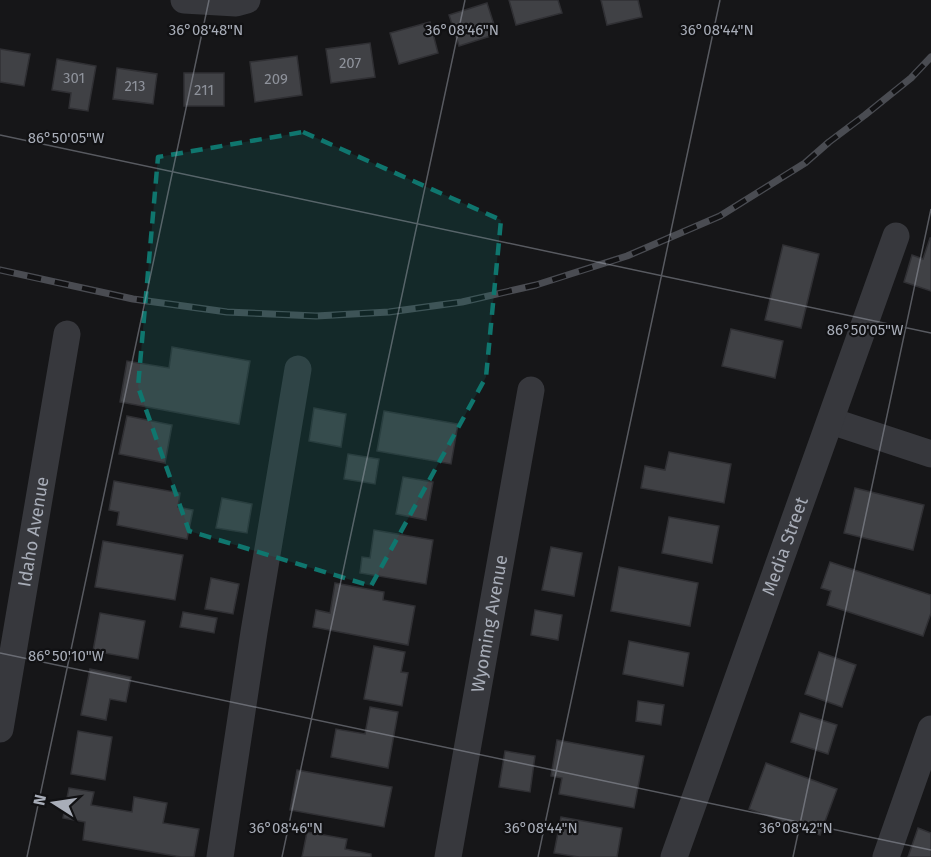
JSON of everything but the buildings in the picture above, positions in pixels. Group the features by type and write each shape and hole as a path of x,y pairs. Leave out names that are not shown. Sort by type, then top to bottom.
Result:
{"street":[{"path":"184,0 236,3 247,0"},
{"name":"Media Street","path":"674,857 896,236"},
{"name":"Idaho Avenue","path":"0,729 67,334"},
{"path":"220,857 254,632 298,369"},
{"name":"Wyoming Avenue","path":"448,857 531,390"},
{"path":"831,421 931,454"},
{"path":"885,857 931,729"}],"highlighted area":[{"path":"303,132 501,220 486,377 371,586 189,531 138,387 158,157"}],"railway":[{"path":"0,270 133,299 227,312 316,316 389,312 462,302 536,285 627,256 720,216 805,163 911,78 931,57"}]}
